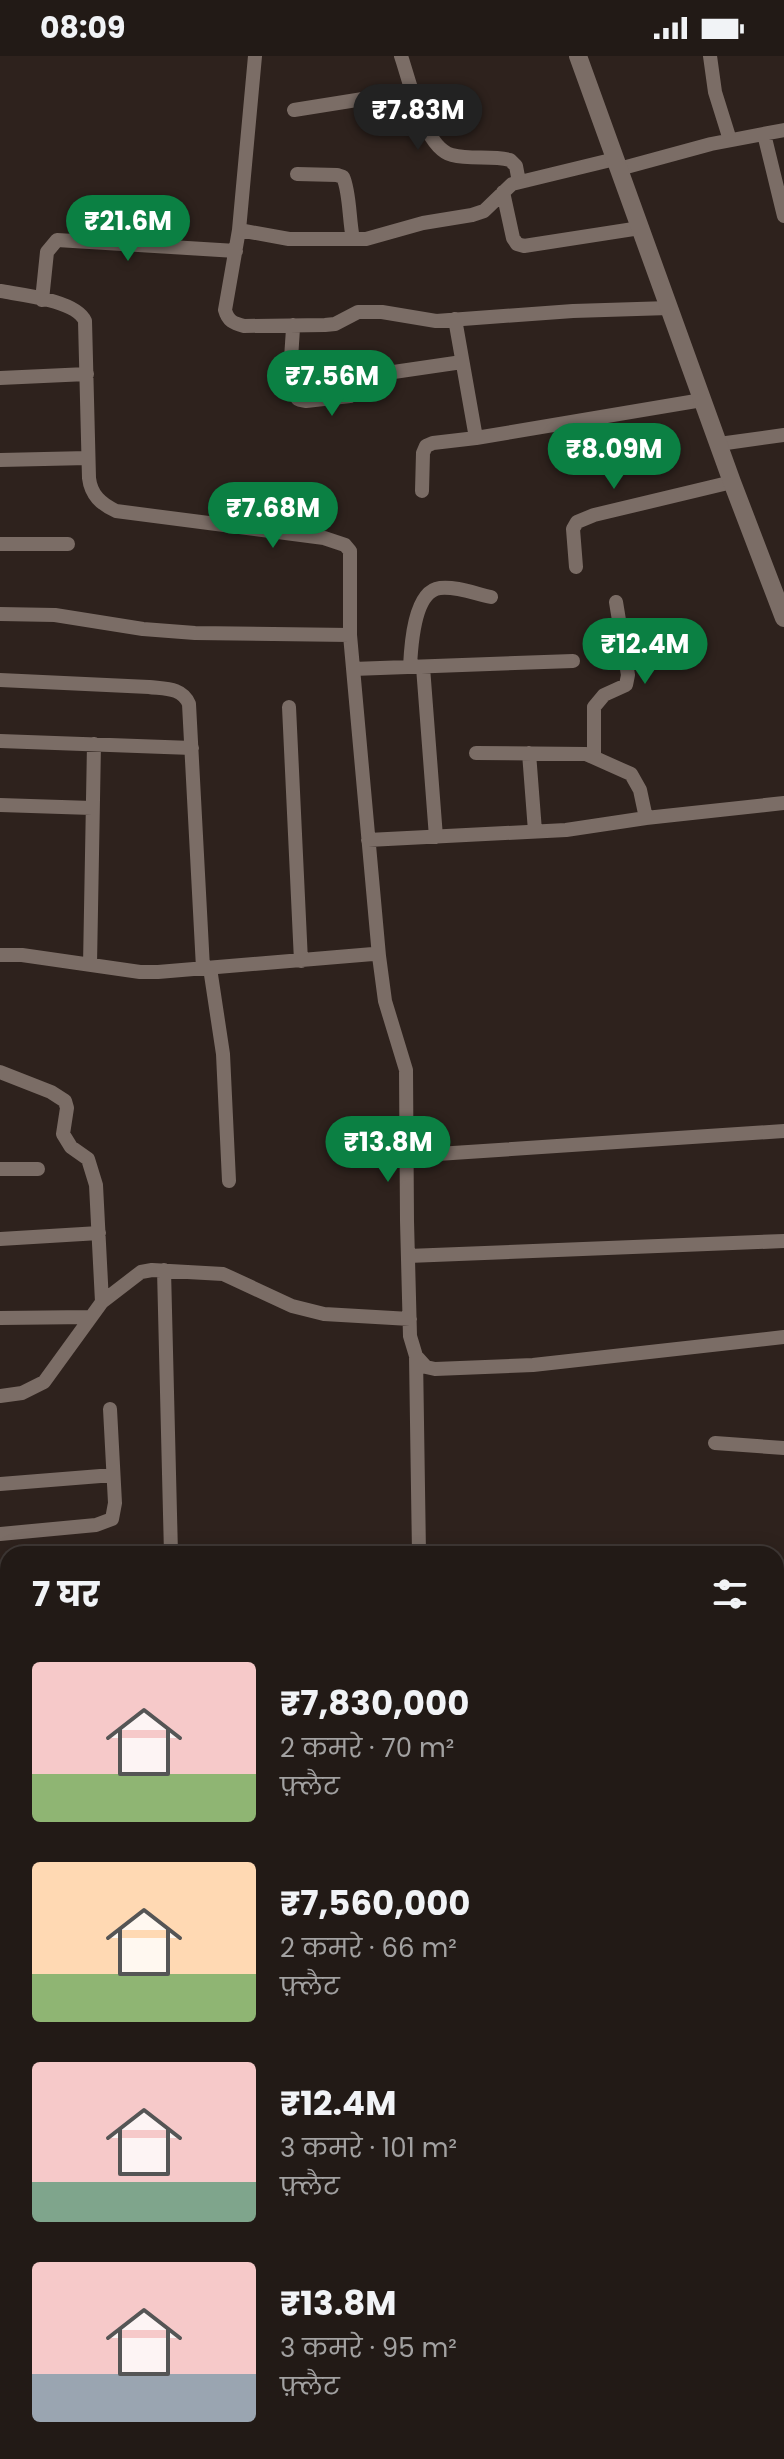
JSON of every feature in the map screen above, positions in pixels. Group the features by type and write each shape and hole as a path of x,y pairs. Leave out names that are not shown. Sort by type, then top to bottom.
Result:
{"street":[{"path":"255,56 239,230 225,310 228,319 244,326 335,324 358,312 370,311 418,320 669,308"},
{"path":"401,56 428,131 441,151 464,157 510,160 516,166 519,182"},
{"path":"578,56 784,618"},
{"path":"710,56 715,92 730,140"},
{"path":"294,110 413,91"},
{"path":"239,230 289,239 366,239 423,223 484,211 503,192 519,182 784,130"},
{"path":"764,134 784,216"},
{"path":"297,174 343,177 353,239"},
{"path":"503,192 513,238 517,244 524,246 640,228"},
{"path":"42,300 47,252 57,240 236,251"},
{"path":"0,291 67,305 83,315 90,486 100,502 116,511 324,538 345,545 350,551 350,635 379,956 385,1001 406,1070 410,1336 416,1356 419,1546"},
{"path":"455,319 476,438"},
{"path":"293,325 292,383 299,400 350,396 380,374 462,362"},
{"path":"0,378 87,374"},
{"path":"422,491 423,453 426,446 433,443 702,400"},
{"path":"719,444 784,435"},
{"path":"0,460 88,458"},
{"path":"576,567 573,529 577,522 594,515 732,482"},
{"path":"0,544 68,544"},
{"path":"436,837 412,645 420,605 428,593 441,588 491,597"},
{"path":"594,756 594,707 604,695 626,685 628,675 616,602"},
{"path":"0,614 55,615 143,629 195,633 350,635"},
{"path":"353,669 573,661"},
{"path":"0,680 173,690 182,693 189,704 206,968 223,1054 229,1181"},
{"path":"289,707 301,961"},
{"path":"0,741 192,748"},
{"path":"90,965 94,744"},
{"path":"476,753 594,756 607,765 631,774 640,790 646,818"},
{"path":"529,753 535,831"},
{"path":"368,840 566,830 784,803"},
{"path":"0,805 92,808"},
{"path":"0,955 22,955 140,972 379,956"},
{"path":"0,1072 51,1092 65,1101 67,1108 63,1134 66,1141 88,1159 96,1185 102,1302"},
{"path":"407,1156 784,1131"},
{"path":"0,1169 38,1169"},
{"path":"0,1239 99,1233"},
{"path":"408,1256 784,1241"},
{"path":"0,1396 22,1393 44,1382 102,1302 141,1272 164,1270 223,1274 292,1306 324,1314 410,1319"},
{"path":"164,1270 171,1546"},
{"path":"0,1318 90,1317"},
{"path":"416,1356 426,1367 435,1369 533,1365 784,1337"},
{"path":"0,1534 96,1525 112,1519 115,1513 110,1409"},
{"path":"715,1443 784,1448"},
{"path":"0,1484 113,1475"},
{"path":"0,1856 0,1960"}]}
